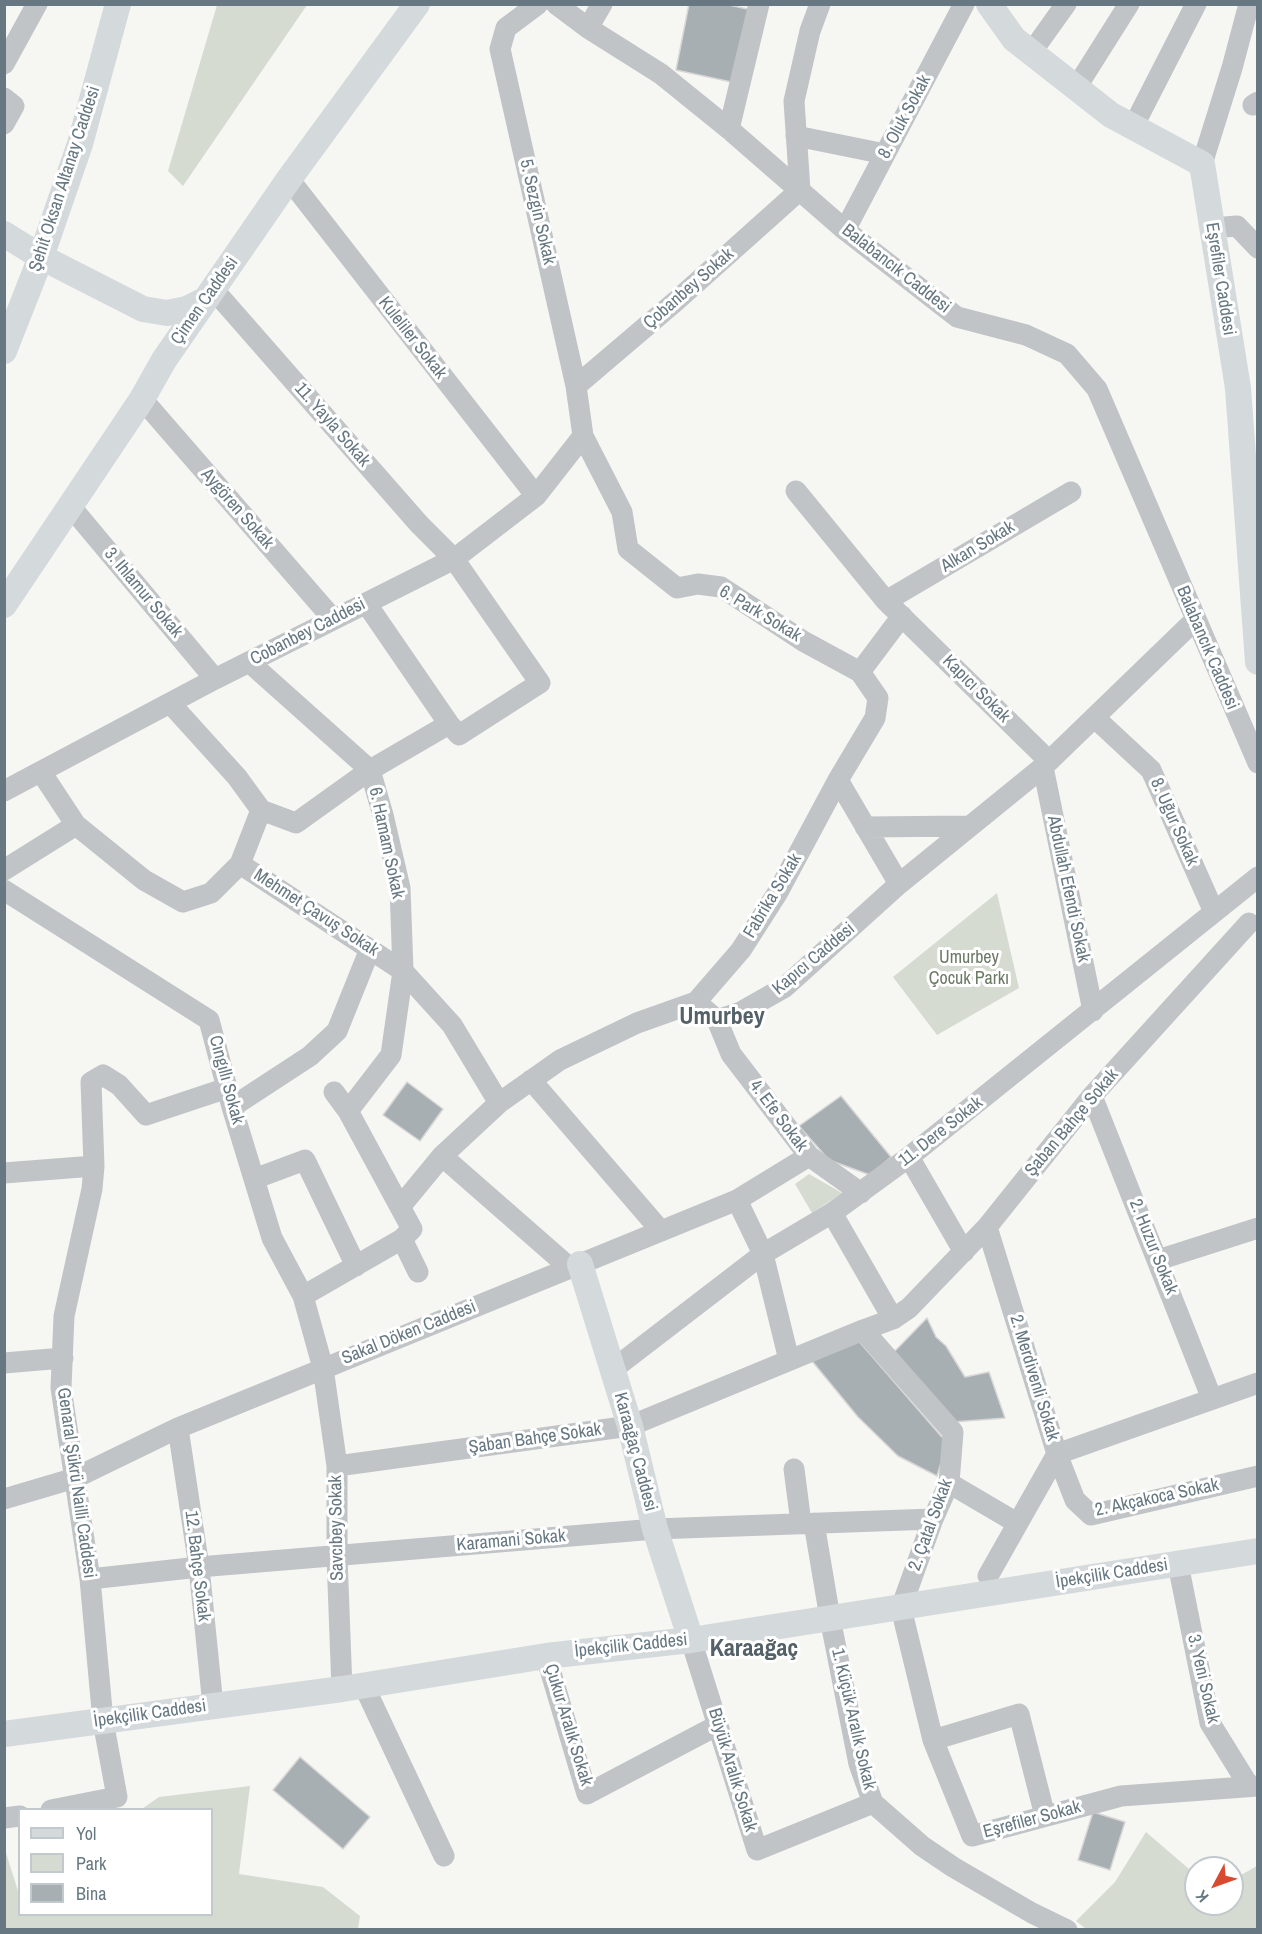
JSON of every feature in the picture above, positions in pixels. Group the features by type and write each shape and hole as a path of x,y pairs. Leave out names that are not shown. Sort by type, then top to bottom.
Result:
{"main road":[{"name":"Şehit Oksan Altanay Caddesi","path":"4,351 41,257 80,144 118,4"},
{"name":"Çimen Caddesi","path":"4,605 142,399 164,360 289,179 417,4"},
{"path":"989,4 1014,39 1111,115 1202,164"},
{"name":"Eşrefiler Caddesi","path":"1202,164 1238,388 1257,662"},
{"path":"4,234 41,257 143,309 166,313 186,309 209,295"},
{"path":"143,309 154,323 162,341 164,360"},
{"name":"Karaağaç Caddesi","path":"575,1266 630,1426 655,1529 691,1640"},
{"name":"İpekçilik Caddesi","path":"4,1734 353,1688 546,1656 691,1640 1257,1551"}],"street":[{"path":"4,64 37,4"},
{"name":"5. Sezgin Sokak","path":"538,4 506,28 500,49 576,386 583,436"},
{"name":"Balabancık Caddesi","path":"556,4 588,28 661,74 729,129 845,230 957,317 1026,335 1067,354 1097,389 1257,763"},
{"path":"588,28 602,4"},
{"path":"729,129 759,4"},
{"path":"800,190 794,101 810,31 820,4"},
{"name":"8. Oluk Sokak","path":"845,230 964,4"},
{"path":"1031,53 1066,4"},
{"path":"1076,88 1129,4"},
{"path":"1133,127 1196,4"},
{"path":"1202,164 1249,4"},
{"path":"4,98 14,106 4,124"},
{"path":"796,136 885,154"},
{"name":"Kuleliler Sokak","path":"289,179 536,496"},
{"name":"Çobanbey Sokak","path":"576,386 676,301 800,190"},
{"path":"1212,228 1238,226 1257,248"},
{"name":"11. Yayla Sokak","path":"209,295 419,524 454,559 540,683 459,735 448,724"},
{"name":"Aygören Sokak","path":"142,399 333,619"},
{"name":"Cobanbey Caddesi","path":"4,791 216,679 454,559 536,496 583,436"},
{"name":"6. Park Sokak","path":"583,436 622,512 628,549 677,588 698,584 722,587 803,640 860,672 878,698 875,718 838,780"},
{"name":"Kapıcı Sokak","path":"796,491 886,601 1046,764"},
{"name":"Alkan Sokak","path":"886,601 1071,492"},
{"name":"3. Ihlamur Sokak","path":"71,507 216,679"},
{"path":"170,703 237,777 261,810 296,823 370,770 448,724 366,603"},
{"path":"860,672 902,616"},
{"name":"Kapıcı Caddesi","path":"717,1020 741,1012 785,987 899,884 1046,764 1195,620"},
{"name":"6. Hamam Sokak","path":"249,662 370,770 400,888 403,971 391,1055 348,1111"},
{"name":"8. Uğur Sokak","path":"1095,718 1151,770 1214,912"},
{"name":"Abdullah Efendi Sokak","path":"1046,764 1093,1011"},
{"name":"Mehmet Çavuş Sokak","path":"41,772 76,825 144,880 183,902 211,893 240,864 403,971 452,1025 499,1103"},
{"path":"838,780 899,884"},
{"name":"Fabrika Sokak","path":"696,1002 741,950 778,892 838,780"},
{"path":"240,864 261,810"},
{"path":"4,870 76,825"},
{"path":"865,827 970,826"},
{"name":"11. Dere Sokak","path":"612,1370 763,1254 832,1213 909,1157 1257,877"},
{"name":"Cıngıllı Sokak","path":"4,890 209,1020 272,1238 303,1296 323,1368"},
{"name":"Şaban Bahçe Sokak","path":"337,1466 630,1426 893,1319 909,1308 987,1227 1092,1096 1249,923"},
{"path":"230,1097 310,1056 337,1031 370,949"},
{"path":"400,1207 442,1156 499,1103 560,1060 637,1023 696,1002 717,1020"},
{"name":"4. Efe Sokak","path":"717,1020 731,1054 808,1156 861,1193"},
{"name":"Genaral Şükrü Nailli Caddesi","path":"56,1808 117,1797 103,1720 90,1579 62,1388 64,1316 92,1189 94,1166 91,1082 102,1075 119,1085 146,1115 230,1097"},
{"path":"531,1080 661,1231"},
{"path":"303,1296 402,1239 412,1229 348,1111 334,1092"},
{"name":"2. Huzur Sokak","path":"1092,1096 1212,1399"},
{"path":"442,1156 575,1266"},
{"name":"Sakal Döken Caddesi","path":"4,1499 75,1478 178,1428 737,1200 808,1156"},
{"path":"909,1157 964,1252"},
{"path":"254,1179 305,1160 356,1266"},
{"path":"4,1173 94,1166"},
{"path":"737,1200 763,1254 789,1360"},
{"path":"832,1213 893,1319"},
{"name":"2. Merdivenli Sokak","path":"987,1227 1057,1454 988,1576"},
{"path":"1158,1260 1257,1228"},
{"path":"402,1239 418,1272"},
{"name":"2. Çatal Sokak","path":"863,1330 953,1432 948,1483 901,1608"},
{"path":"4,1363 63,1358"},
{"name":"Savcıbey Sokak","path":"323,1368 337,1466 337,1557 353,1688"},
{"path":"1057,1454 1257,1383"},
{"name":"12. Bahçe Sokak","path":"178,1428 199,1567 213,1706"},
{"name":"2. Akçakoca Sokak","path":"1057,1454 1075,1500 1091,1515 1257,1476"},
{"name":"1. Küçük Aralık Sokak","path":"794,1469 830,1618 859,1764 873,1803 922,1846 953,1867 1022,1908 1067,1929"},
{"path":"948,1483 1017,1523"},
{"name":"Karamani Sokak","path":"90,1579 199,1567 655,1529 933,1519"},
{"name":"3. Yeni Sokak","path":"1178,1564 1210,1723 1253,1786"},
{"name":"Eşrefiler Sokak","path":"901,1608 933,1740 972,1836 1121,1796 1253,1786"},
{"name":"Büyük Aralık Sokak","path":"691,1640 757,1850 873,1803"},
{"name":"Çukur Aralık Sokak","path":"546,1656 587,1794 718,1725"},
{"path":"353,1688 444,1856"},
{"path":"933,1740 1019,1714 1045,1816"}],"green space":[{"path":"217,5 307,5 183,186 168,171"},
{"name":"Umurbey Çocuk Parkı","path":"997,893 1019,988 937,1035 893,977"},
{"path":"809,1174 842,1193 812,1213 795,1184"},
{"path":"250,1786 239,1874 323,1887 360,1916 358,1929 5,1929 6,1853 18,1891 18,1916 213,1916 213,1808 143,1808 159,1797"},
{"path":"1146,1832 1184,1865 1184,1916 1244,1916 1244,1873 1257,1866 1257,1929 1086,1929 1076,1921 1115,1882"}],"building":[{"path":"689,4 724,4 752,10 736,83 676,70"},
{"path":"407,1082 443,1109 420,1141 383,1115"},
{"path":"841,1096 891,1157 870,1175 829,1160 799,1126"},
{"path":"927,1318 936,1337 946,1346 965,1377 989,1372 1005,1418 953,1422 893,1353"},
{"path":"857,1339 947,1443 937,1476 898,1456 858,1417 812,1361"},
{"path":"300,1757 370,1817 343,1849 273,1790"},
{"path":"1093,1812 1125,1822 1110,1870 1078,1860"}],"district":[{"name":"Umurbey","path":"722,1018"},
{"name":"Karaağaç","path":"754,1650"}]}
